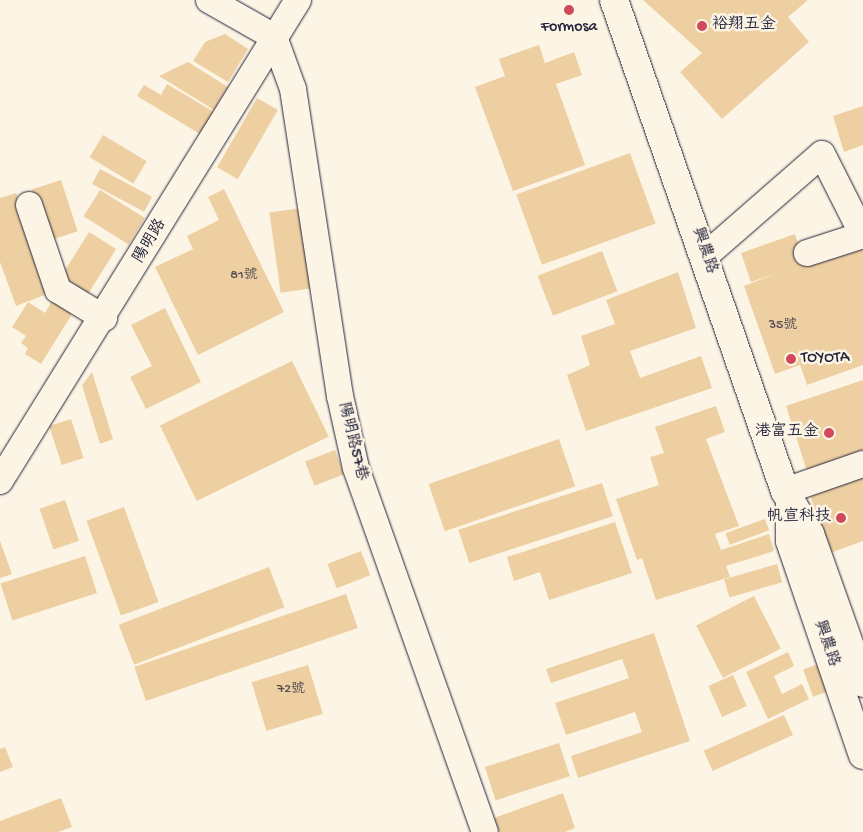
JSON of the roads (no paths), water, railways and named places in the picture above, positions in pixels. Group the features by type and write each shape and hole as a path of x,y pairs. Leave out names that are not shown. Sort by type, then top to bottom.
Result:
{"main road":[{"name":"興農路","path":"614,0 705,256 787,497 810,534 863,683"},
{"name":"興農路","path":"787,497 790,541 863,755"}],"street":[{"path":"209,0 274,37"},
{"name":"陽明路","path":"0,481 104,318 298,0"},
{"name":"陽明路57巷","path":"274,37 293,89 340,396 356,468 485,832"},
{"path":"705,256 822,154 863,235 807,252"},
{"path":"28,205 58,290 104,318"},
{"path":"787,497 863,464"}],"place":[{"name":"Formosa","path":"569,10"},
{"name":"裕翔五金","path":"702,26"},
{"name":"TOYOTA","path":"791,359"},
{"name":"港富五金","path":"829,433"},
{"name":"帆宣科技","path":"841,518"}]}
